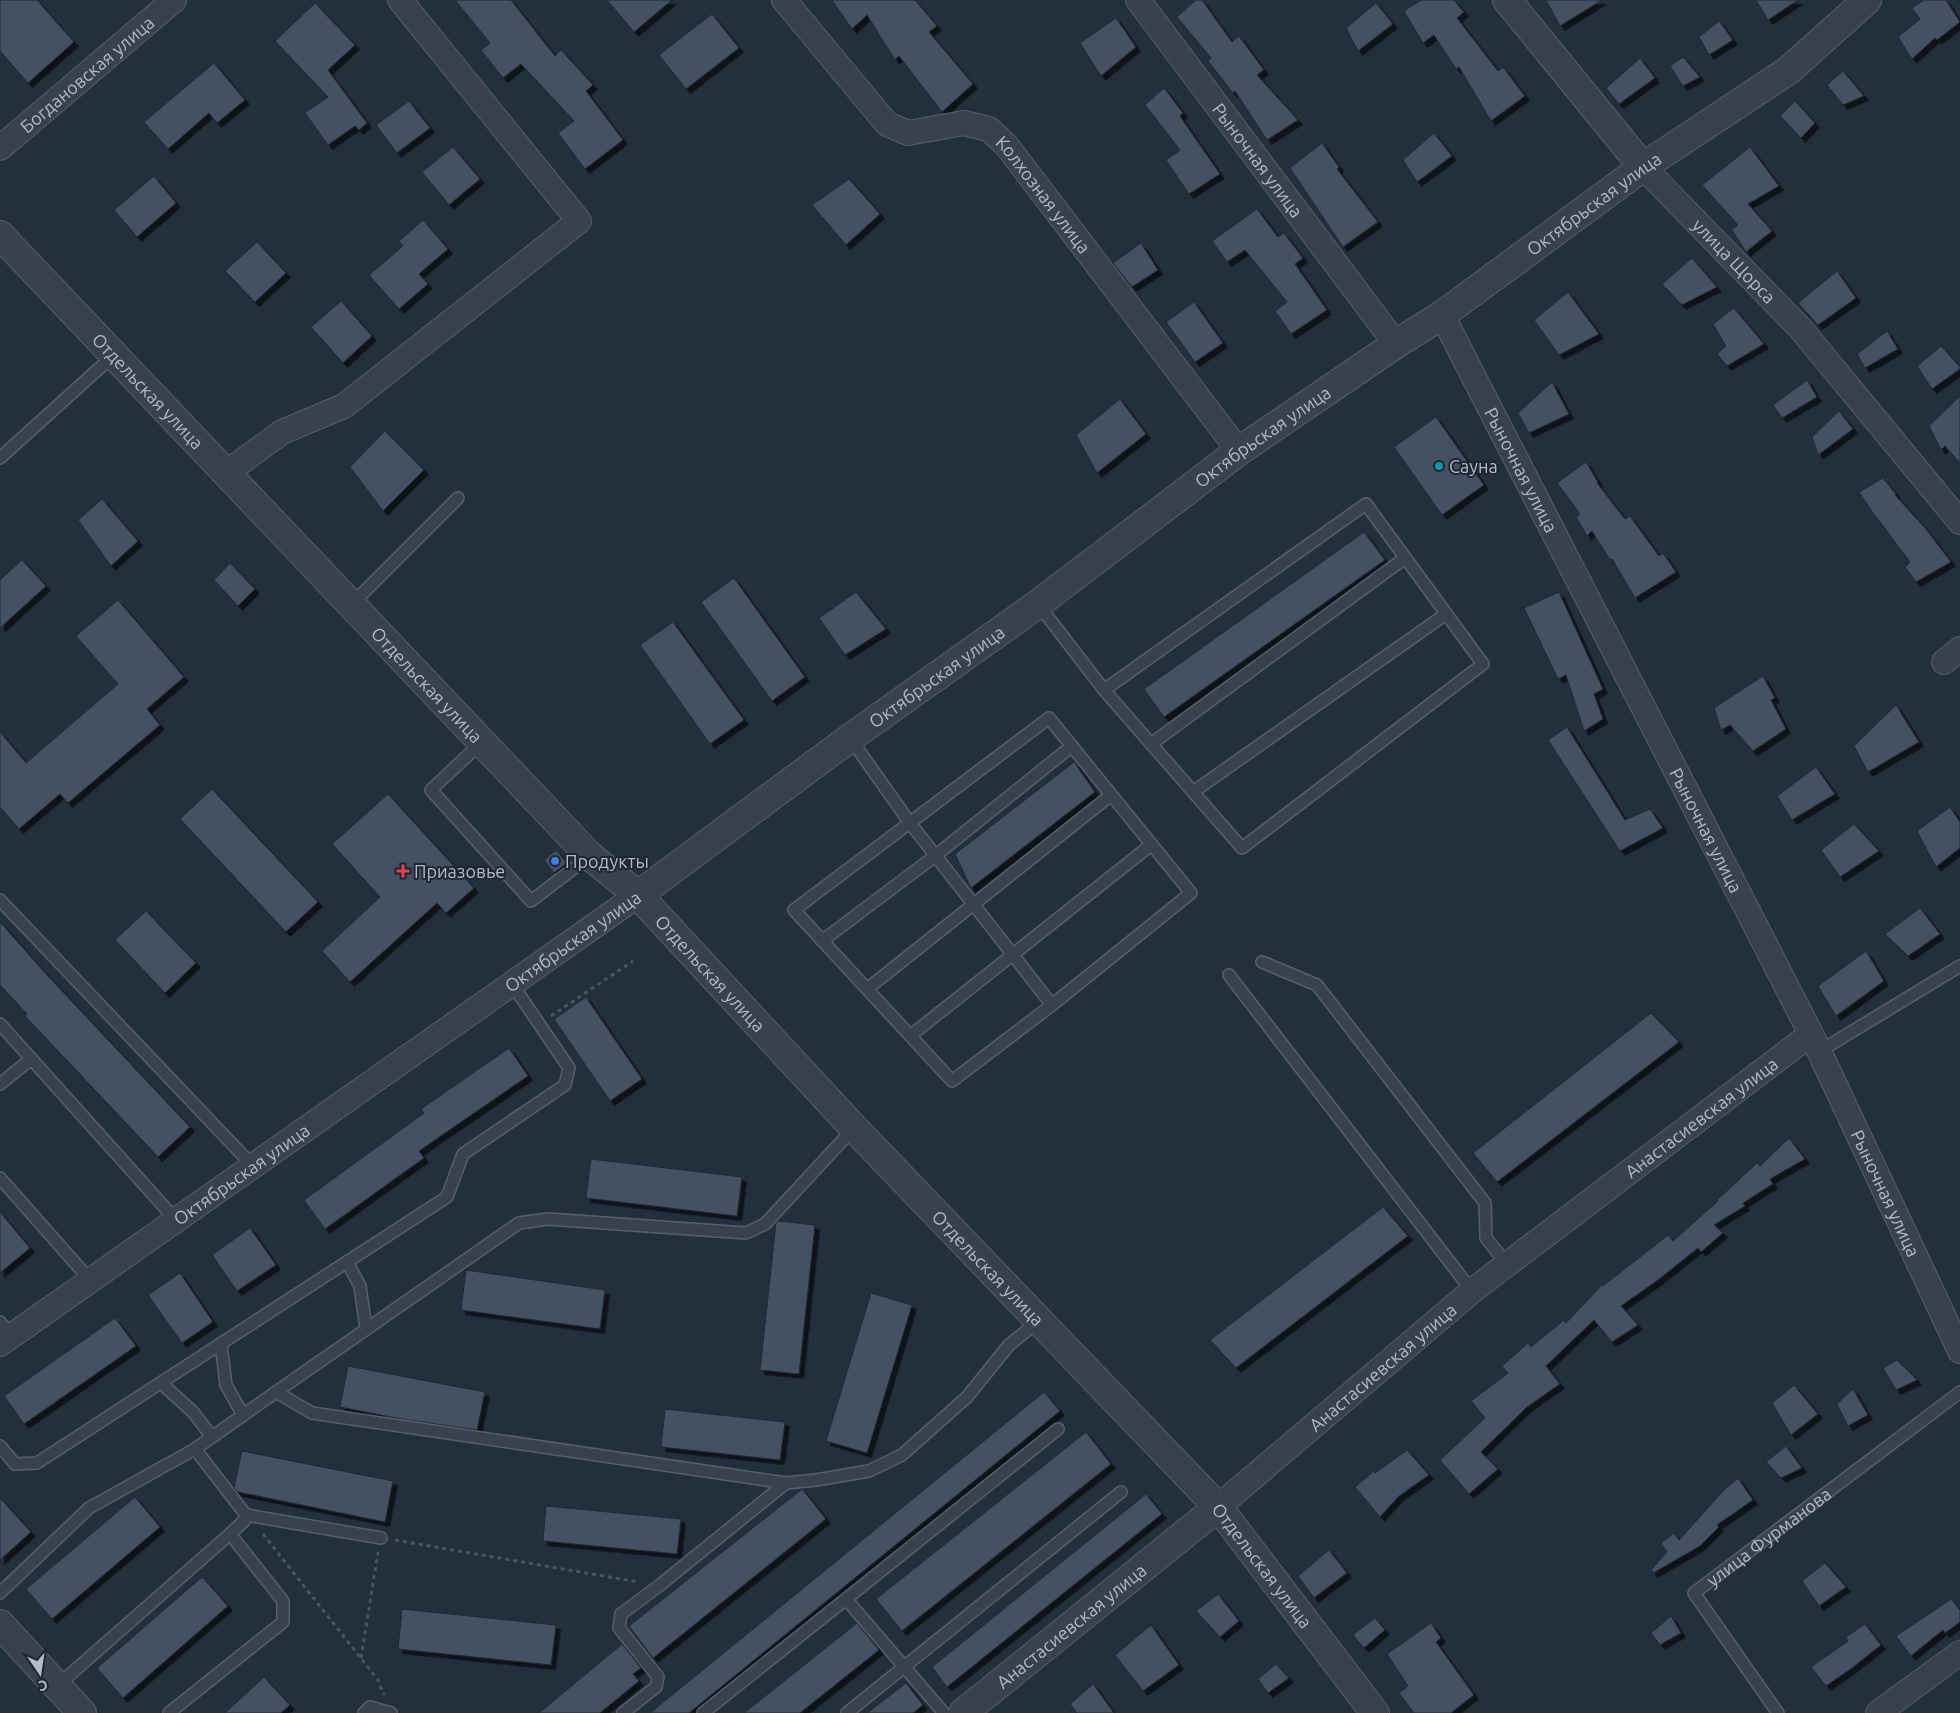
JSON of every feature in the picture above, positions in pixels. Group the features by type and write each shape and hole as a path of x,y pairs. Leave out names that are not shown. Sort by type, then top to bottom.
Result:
{"street":[{"name":"Богдановская улица","path":"0,148 174,0"},
{"path":"226,473 282,432 344,406 578,221 400,0"},
{"name":"Колхозная улица","path":"784,0 887,124 908,133 964,123 989,129 1007,146 1239,450"},
{"name":"Рыночная улица","path":"1138,0 1396,344"},
{"name":"улица Щорса","path":"1508,0 1643,167 1800,328 1960,522"},
{"name":"Октябрьская улица","path":"4,1334 91,1280 638,895 850,738 1038,604 1239,450 1442,315 1643,167 1788,70 1866,0"},
{"name":"Отдельская улица","path":"0,235 590,856 638,895 854,1128 1218,1507 1375,1713"},
{"name":"Рыночная улица","path":"1442,315 1815,1043 1960,1351"},
{"name":"Анастасиевская улица","path":"963,1713 1218,1507 1506,1263 1815,1043"},
{"path":"0,1624 82,1713"},
{"path":"1878,1713 1960,1653"}],"lane":[{"path":"0,458 114,355"},
{"path":"351,605 458,498"},
{"path":"1038,604 1104,690 1242,848 1483,664 1366,504 1104,690"},
{"path":"1151,744 1405,558"},
{"path":"1193,792 1446,614"},
{"path":"1049,718 1072,746 1191,893 1052,1005 952,1081 794,910 1049,718"},
{"path":"850,738 910,823 1052,1005"},
{"path":"482,742 431,790 531,901 590,856"},
{"path":"822,941 936,856 1072,746"},
{"path":"867,989 1111,795"},
{"path":"910,1036 1151,845"},
{"path":"0,900 253,1166"},
{"path":"1262,962 1317,985 1485,1203 1486,1238 1506,1263"},
{"path":"1815,1043 1960,966"},
{"path":"1229,975 1472,1291"},
{"path":"0,1446 15,1464 37,1463 447,1197 463,1154 565,1085 569,1068 512,984"},
{"path":"0,1024 176,1220"},
{"path":"0,1084 31,1059"},
{"path":"0,1593 89,1508 195,1449 519,1223 548,1219 746,1233 765,1224 854,1128"},
{"path":"0,1178 91,1280"},
{"path":"347,1262 360,1286 366,1329"},
{"path":"276,1392 312,1413 786,1483 869,1471 902,1455 967,1397 1009,1345 1040,1321"},
{"path":"221,1344 226,1385 243,1415"},
{"path":"161,1383 193,1412 212,1437"},
{"name":"улица Фурманова","path":"1778,1713 1694,1594 1960,1392"},
{"path":"703,1713 1058,1429"},
{"path":"195,1449 245,1518 381,1538"},
{"path":"623,1713 656,1687 658,1677 619,1628 621,1614 660,1586 786,1483"},
{"path":"847,1713 1120,1492"},
{"path":"57,1686 230,1534 245,1518"},
{"path":"169,1713 283,1622 283,1601 230,1534"},
{"path":"846,1599 944,1713"},
{"path":"364,1713 370,1707 391,1712"}],"path":[{"path":"544,1031 550,1016 633,961"},
{"path":"245,1518 262,1533 378,1680 391,1712"},
{"path":"361,1658 381,1538 660,1586"}],"building":[{"path":"0,0 37,0 74,42 28,83 0,51"},
{"path":"455,0 511,0 555,56 561,50 593,85 586,91 623,140 585,169 558,133 574,121 521,64 503,78 481,50 490,43"},
{"path":"607,0 672,0 634,32"},
{"path":"832,0 915,0 937,26 929,32 973,84 942,112 899,56 895,60 867,15 852,29"},
{"path":"1196,0 1202,0 1232,42 1239,36 1264,70 1257,75 1298,120 1267,140 1235,91 1233,93 1208,61 1211,58 1177,17"},
{"path":"1421,0 1454,0 1464,12 1457,18 1498,71 1503,67 1525,96 1491,121 1459,67 1456,69 1434,35 1423,43 1404,11"},
{"path":"1546,0 1602,0 1560,26"},
{"path":"1756,0 1798,0 1768,20"},
{"path":"1924,0 1946,0 1960,22 1937,40 1935,38 1912,59 1898,37 1920,19 1912,8"},
{"path":"315,3 355,45 328,70 367,123 359,130 355,126 328,145 305,113 328,97 275,41"},
{"path":"1376,3 1393,24 1358,51 1346,28"},
{"path":"712,14 739,48 686,89 659,55"},
{"path":"1116,18 1136,47 1101,76 1080,43"},
{"path":"1719,21 1733,40 1709,55 1699,37"},
{"path":"1683,57 1700,77 1683,86 1670,66"},
{"path":"1640,58 1655,78 1619,104 1606,88"},
{"path":"214,63 245,100 217,123 209,113 168,149 144,122"},
{"path":"1843,71 1864,96 1843,105 1827,85"},
{"path":"1164,88 1183,113 1180,116 1220,174 1189,194 1166,160 1180,150 1145,105"},
{"path":"409,101 430,128 397,153 376,125"},
{"path":"1795,101 1815,123 1801,138 1780,116"},
{"path":"1434,133 1452,156 1417,182 1403,160"},
{"path":"1322,143 1339,167 1337,169 1378,222 1343,247 1290,168"},
{"path":"453,147 480,179 449,205 422,172"},
{"path":"1750,147 1779,186 1748,204 1772,231 1746,252 1732,230 1738,225 1702,185"},
{"path":"154,176 176,203 137,237 114,210"},
{"path":"849,179 880,214 846,245 812,205"},
{"path":"1257,209 1278,237 1284,233 1303,258 1295,264 1327,310 1291,334 1275,311 1287,302 1245,250 1227,262 1212,241"},
{"path":"423,220 448,249 419,274 428,284 399,309 369,275 403,246 399,241"},
{"path":"257,242 286,273 255,302 225,271"},
{"path":"1141,243 1158,270 1132,287 1113,263"},
{"path":"1692,258 1717,287 1682,305 1662,284"},
{"path":"1837,271 1856,298 1818,325 1798,303"},
{"path":"1568,292 1599,334 1559,355 1534,320"},
{"path":"341,301 372,336 343,363 311,327"},
{"path":"1194,302 1223,343 1195,362 1166,322"},
{"path":"1734,308 1764,344 1727,366 1717,354 1726,346 1713,324"},
{"path":"1887,331 1898,349 1865,368 1857,354"},
{"path":"1941,346 1960,369 1932,389 1917,366"},
{"path":"1807,380 1817,397 1782,418 1773,405"},
{"path":"1552,382 1569,414 1529,433 1518,413"},
{"path":"1960,396 1960,463 1945,446 1941,450 1929,426"},
{"path":"1120,399 1146,434 1097,473 1076,435"},
{"path":"1839,411 1853,429 1818,455 1812,437"},
{"name":"Сауна","path":"1436,417 1484,485 1442,515 1394,447"},
{"path":"385,431 424,470 383,511 350,467"},
{"path":"1586,462 1597,483 1625,519 1630,516 1659,556 1663,553 1676,572 1635,598 1612,559 1610,560 1592,531 1587,536 1576,517 1580,514 1557,483"},
{"path":"1883,478 1951,562 1916,582 1905,567 1910,562 1859,492"},
{"path":"102,499 138,541 111,566 78,520"},
{"path":"1364,532 1385,560 1164,717 1144,689"},
{"path":"22,560 46,586 0,628 0,580"},
{"path":"230,563 255,589 238,606 214,580"},
{"path":"734,578 805,677 772,701 701,602"},
{"path":"856,592 886,629 845,655 819,618"},
{"path":"1559,592 1603,689 1594,694 1603,719 1584,731 1566,675 1558,679 1524,608"},
{"path":"118,600 184,677 147,709 160,725 68,803 60,794 19,829 0,807 0,732 26,763 118,684 76,636"},
{"path":"673,622 744,720 710,744 640,645"},
{"path":"1763,676 1775,698 1771,700 1786,729 1753,751 1730,725 1721,730 1714,708"},
{"path":"1896,705 1919,742 1868,772 1854,746"},
{"path":"1567,727 1625,820 1650,809 1663,828 1620,851 1548,740"},
{"path":"1074,762 1095,792 971,888 955,854"},
{"path":"1816,767 1835,794 1792,820 1777,796"},
{"path":"212,789 318,902 286,932 180,819"},
{"path":"388,794 474,888 446,913 437,903 350,982 322,951 380,897 332,844"},
{"path":"1950,807 1960,822 1960,848 1936,867 1917,831"},
{"path":"1854,824 1879,851 1840,877 1821,850"},
{"name":"Продукты","path":"556,850 567,863 554,873 544,860"},
{"path":"1920,908 1940,934 1908,956 1885,934"},
{"path":"146,911 196,963 165,993 115,940"},
{"path":"0,922 47,975 190,1127 158,1157 25,1016 27,1014 0,985"},
{"path":"1866,951 1884,981 1836,1016 1818,986"},
{"path":"586,997 642,1079 610,1101 554,1019"},
{"path":"1651,1013 1679,1042 1497,1182 1473,1153"},
{"path":"509,1048 528,1076 419,1151 424,1158 325,1229 304,1200 424,1113 421,1109"},
{"path":"1789,1138 1805,1159 1770,1179 1773,1184 1743,1203 1745,1206 1714,1225 1723,1233 1701,1252 1698,1248 1621,1306 1638,1325 1612,1342 1594,1320 1546,1366 1560,1384 1527,1407 1481,1452 1498,1469 1469,1494 1440,1460 1485,1418 1471,1401 1508,1373 1502,1366 1528,1343 1531,1347 1564,1320 1566,1323 1602,1285 1668,1235 1673,1241 1757,1163 1760,1166"},
{"path":"591,1159 742,1177 737,1216 586,1198"},
{"path":"1383,1207 1408,1236 1236,1368 1210,1340"},
{"path":"0,1212 30,1248 0,1273"},
{"path":"778,1221 815,1225 799,1374 760,1370 776,1223"},
{"path":"250,1228 276,1265 237,1291 212,1255"},
{"path":"466,1270 605,1290 600,1329 461,1310"},
{"path":"180,1273 213,1322 182,1343 148,1295"},
{"path":"871,1293 912,1305 867,1453 826,1441"},
{"path":"115,1318 136,1346 24,1424 4,1396"},
{"path":"1897,1360 1917,1380 1896,1390 1883,1368"},
{"path":"348,1366 485,1392 477,1430 401,1419 340,1407"},
{"path":"1794,1385 1818,1414 1791,1435 1772,1403"},
{"path":"1853,1389 1868,1415 1848,1426 1837,1404"},
{"path":"1044,1392 1060,1411 689,1713 650,1713"},
{"path":"665,1409 785,1422 780,1460 661,1447"},
{"path":"1086,1432 1111,1464 902,1631 876,1599"},
{"path":"1786,1446 1802,1468 1781,1478 1766,1462"},
{"path":"1407,1450 1429,1475 1399,1496 1380,1517 1355,1487 1374,1471 1375,1473"},
{"path":"242,1451 393,1481 385,1522 238,1492 234,1488"},
{"path":"1738,1478 1753,1500 1717,1525 1719,1527 1700,1546 1653,1573 1651,1570 1667,1552 1661,1543 1674,1533 1679,1540 1724,1490"},
{"path":"802,1489 826,1519 653,1658 629,1626"},
{"path":"1146,1494 1162,1514 947,1687 932,1667"},
{"path":"135,1497 160,1527 52,1619 26,1589"},
{"path":"0,1498 31,1532 0,1560"},
{"path":"546,1506 681,1519 677,1554 543,1541"},
{"path":"1329,1550 1347,1573 1314,1598 1298,1576"},
{"path":"1825,1563 1846,1587 1819,1606 1802,1581"},
{"path":"202,1577 228,1606 123,1698 97,1668"},
{"path":"1218,1594 1239,1621 1220,1637 1196,1611"},
{"path":"1951,1599 1960,1610 1960,1622 1945,1633 1943,1630 1911,1656 1896,1636"},
{"path":"402,1609 556,1625 551,1665 398,1649"},
{"path":"1671,1616 1681,1633 1660,1645 1651,1633"},
{"path":"1375,1618 1385,1630 1364,1648 1353,1635"},
{"path":"857,1623 879,1650 800,1713 744,1713"},
{"path":"1431,1623 1441,1638 1436,1642 1474,1695 1451,1713 1414,1713 1399,1693 1408,1686 1387,1654"},
{"path":"1865,1624 1881,1645 1826,1686 1811,1667 1848,1641 1846,1637"},
{"path":"1151,1625 1179,1665 1143,1691 1115,1655"},
{"path":"622,1644 641,1668 633,1674 639,1681 600,1713 539,1713"},
{"path":"1276,1664 1289,1678 1268,1693 1258,1679"},
{"path":"264,1677 290,1705 281,1713 225,1713"},
{"path":"906,1683 923,1705 913,1713 867,1713"},
{"path":"1093,1684 1114,1713 1077,1713 1070,1704"}],"place":[{"name":"Сауна","path":"1439,466"},
{"name":"Продукты","path":"555,861"},
{"name":"Приазовье","path":"403,871"}]}
